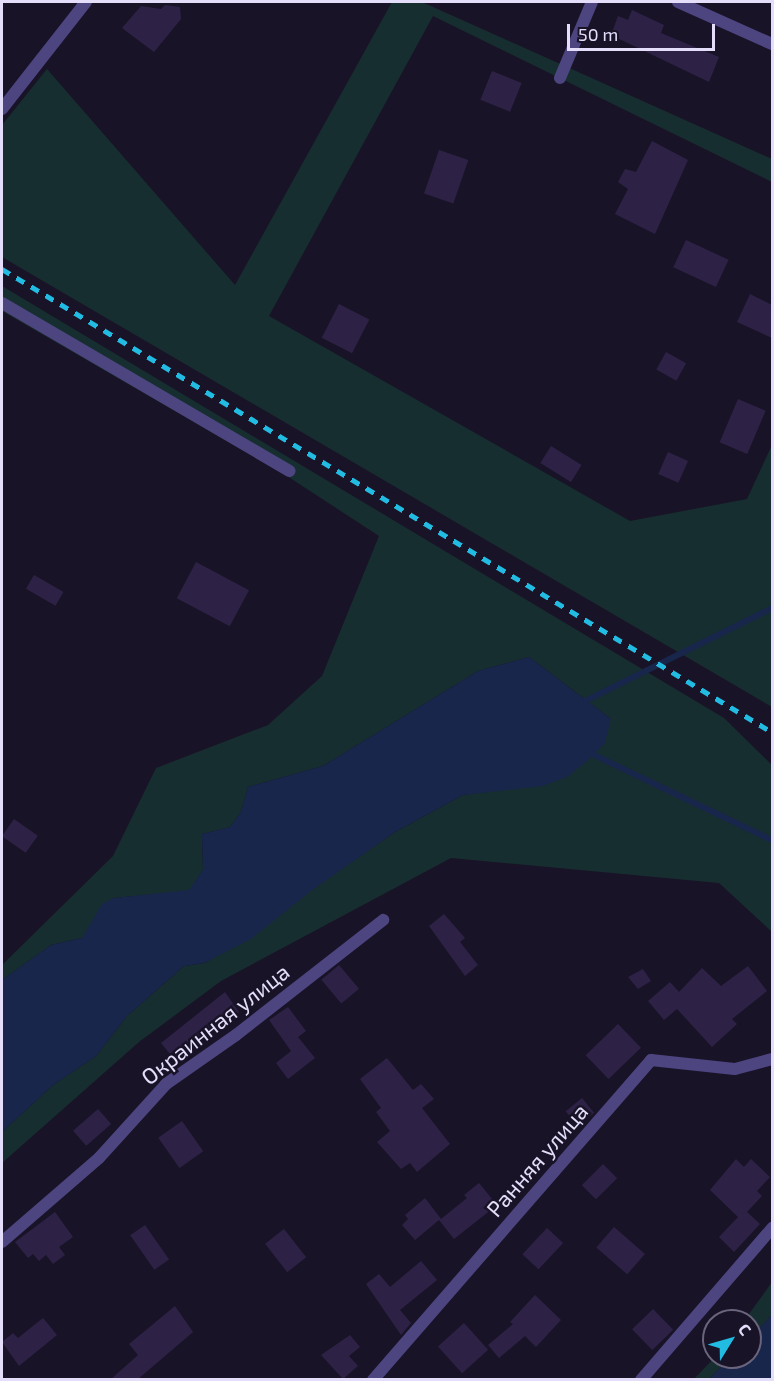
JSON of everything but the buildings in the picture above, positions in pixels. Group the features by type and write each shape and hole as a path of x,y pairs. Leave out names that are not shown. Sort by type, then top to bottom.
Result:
{"street":[{"path":"2,109 86,2"},
{"path":"560,78 592,2"},
{"path":"678,2 772,44"},
{"path":"2,303 290,471"},
{"name":"Окраинная улица","path":"2,1242 99,1158 166,1084 236,1035 383,920"},
{"name":"Ранняя улица","path":"373,1380 651,1060 735,1069 772,1059"},
{"path":"641,1380 772,1228"}],"green space":[{"path":"392,2 422,2 772,159 772,182 433,16 269,316 630,521 747,499 772,445 772,707 2,257 2,125 47,69 235,285"},
{"path":"2,286 724,718 772,765 772,932 719,883 451,858 221,981 139,1042 2,1163 2,1132 53,1085 96,1056 127,1016 184,966 205,963 395,832 463,795 490,791 611,719 529,657 478,671 323,766 248,787 241,812 230,827 202,834 203,870 189,891 114,898 82,938 51,945 2,980 2,965 113,856 156,768 268,725 322,676 379,536 287,476 2,311"},
{"path":"772,1282 772,1315 762,1325 762,1309 753,1309"},
{"path":"704,1369 719,1369 709,1379 693,1380"}],"water":[{"path":"529,657 611,719 605,743 587,761 567,777 543,786 463,795 395,832 311,891 251,939 204,963 184,966 127,1016 96,1056 53,1085 2,1132 2,980 51,945 82,938 102,904 114,898 189,890 203,870 202,834 230,827 241,812 248,787 323,766 478,671"},
{"path":"772,1315 772,1379 709,1379 719,1369 762,1369 762,1325"}],"waterway":[{"path":"581,703 772,608"},
{"path":"588,752 772,840"}],"railway":[{"path":"2,269 772,732"}]}
